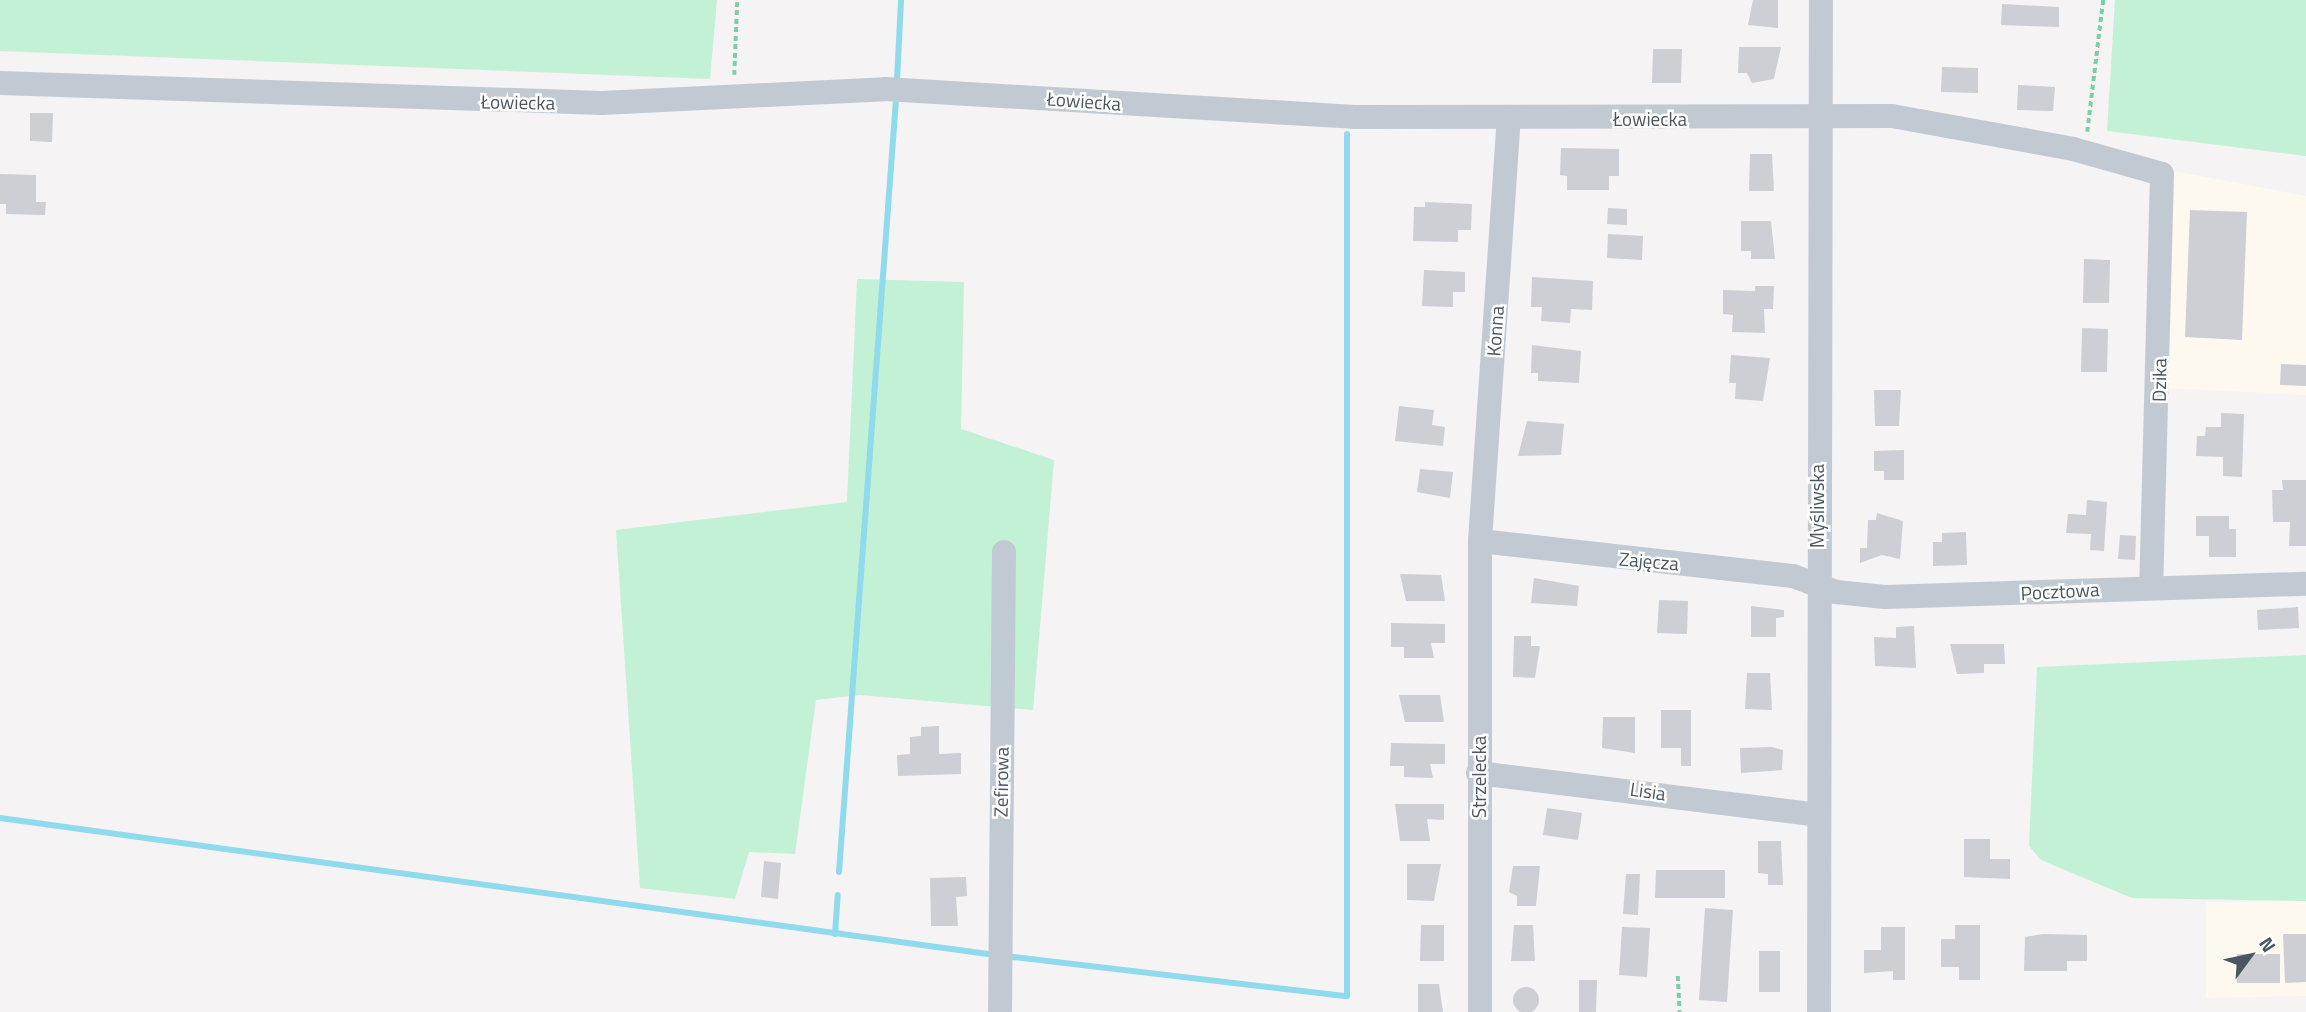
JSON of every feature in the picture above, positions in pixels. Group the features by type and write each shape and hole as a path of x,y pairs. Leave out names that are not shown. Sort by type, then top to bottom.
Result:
{"street":[{"name":"Myśliwska","path":"1819,1012 1817,582 1818,118 1821,0"},
{"name":"Łowiecka","path":"0,83 538,102 657,103 733,96 885,89 1354,117 1509,120 1892,116 2073,149 2162,174"},
{"name":"Konna","path":"1480,541 1509,120"},
{"name":"Dzika","path":"2151,585 2162,174"},
{"name":"Zajęcza","path":"1480,541 1817,582"},
{"name":"Strzelecka","path":"1480,541 1480,1012"},
{"name":"Zefirowa","path":"1000,1012 1004,552"},
{"name":"Pocztowa","path":"1817,582 1836,592 1885,597 2151,585 2306,584"},
{"name":"Lisia","path":"1478,774 1818,815"}],"path":[{"path":"733,96 737,0"},
{"path":"2073,149 2087,136 2103,0"},
{"path":"1678,976 1679,1012"}],"shaded area":[{"path":"2174,171 2306,196 2306,395 2166,388"},
{"path":"2306,901 2306,996 2206,998 2206,902"}],"green space":[{"path":"0,0 717,0 710,79 0,51"},
{"path":"2115,0 2306,0 2306,156 2107,131"},
{"path":"857,279 964,282 961,429 1054,460 1033,710 860,695 816,700 795,854 749,852 735,899 640,888 616,530 847,502"},
{"path":"2306,655 2306,901 2132,898 2041,860 2029,846 2037,667"}],"building":[{"path":"1753,0 1778,0 1778,28 1748,25"},
{"path":"2002,4 2059,7 2059,27 2001,25"},
{"path":"1739,47 1781,47 1774,79 1752,83 1747,73 1738,73"},
{"path":"1653,49 1682,49 1681,83 1652,83"},
{"path":"1942,67 1978,68 1978,93 1941,92"},
{"path":"2018,85 2055,87 2053,111 2017,110"},
{"path":"30,113 53,113 52,142 30,141"},
{"path":"1561,148 1619,149 1619,176 1609,176 1609,190 1567,190 1567,176 1560,175"},
{"path":"1750,154 1772,154 1774,191 1749,191"},
{"path":"0,174 36,175 36,202 46,202 45,215 6,214 6,204 0,204"},
{"path":"1425,202 1472,204 1471,230 1458,230 1458,242 1413,241 1414,207 1425,207"},
{"path":"1608,208 1627,209 1627,225 1607,224"},
{"path":"2190,210 2247,212 2242,340 2185,337"},
{"path":"1741,221 1771,221 1775,259 1751,259 1751,251 1741,251"},
{"path":"1608,234 1643,236 1642,260 1607,258"},
{"path":"2084,259 2110,260 2109,303 2083,303"},
{"path":"1424,270 1465,272 1465,292 1453,292 1453,307 1422,306"},
{"path":"1532,277 1593,281 1592,310 1571,309 1570,323 1541,321 1542,307 1531,307"},
{"path":"1755,286 1774,286 1773,309 1764,309 1765,333 1732,332 1733,315 1723,314 1723,290 1755,291"},
{"path":"2082,328 2108,329 2107,372 2081,372"},
{"path":"1532,345 1581,351 1579,383 1538,381 1538,373 1531,373"},
{"path":"1731,355 1770,358 1763,401 1735,399 1736,383 1729,383"},
{"path":"2281,364 2306,365 2306,386 2280,385"},
{"path":"1874,390 1901,390 1899,426 1875,426"},
{"path":"1399,406 1434,410 1432,425 1445,427 1443,446 1395,441"},
{"path":"2221,413 2244,414 2242,477 2223,476 2223,457 2196,456 2197,436 2205,436 2206,427 2221,427"},
{"path":"1527,421 1564,424 1561,455 1518,456"},
{"path":"1904,450 1904,480 1884,480 1884,471 1874,471 1874,451"},
{"path":"1420,469 1453,472 1450,498 1417,492"},
{"path":"2282,480 2306,480 2306,546 2289,546 2290,522 2273,522 2272,490 2283,490"},
{"path":"2087,500 2107,502 2104,551 2090,550 2091,534 2066,533 2068,514 2086,515"},
{"path":"1877,513 1903,521 1900,559 1882,555 1860,563 1860,548 1867,548 1868,520 1876,520"},
{"path":"2196,516 2229,516 2229,529 2236,529 2236,557 2209,557 2209,536 2196,536"},
{"path":"1966,532 1967,565 1933,566 1933,542 1942,542 1942,533"},
{"path":"2120,535 2136,536 2135,560 2118,559"},
{"path":"1400,574 1441,575 1445,601 1406,601"},
{"path":"1534,578 1579,586 1577,606 1531,603"},
{"path":"1659,600 1688,601 1687,634 1657,633"},
{"path":"1751,606 1784,610 1784,617 1776,618 1776,637 1751,637"},
{"path":"2298,607 2299,628 2258,630 2257,610"},
{"path":"1391,623 1445,624 1445,643 1431,643 1434,658 1404,658 1404,647 1391,647"},
{"path":"1914,626 1916,668 1875,666 1874,637 1896,638 1896,627"},
{"path":"1514,636 1531,636 1531,646 1540,646 1535,678 1513,677"},
{"path":"1950,644 2004,644 2005,664 1984,664 1984,673 1957,674"},
{"path":"1747,673 1770,673 1772,710 1745,709"},
{"path":"1399,695 1440,695 1444,722 1405,722"},
{"path":"1661,710 1691,710 1691,766 1681,766 1681,748 1661,748"},
{"path":"1603,717 1635,717 1635,753 1602,748"},
{"path":"939,726 939,754 961,753 961,774 898,776 897,755 910,754 910,737 921,736 921,727"},
{"path":"1391,743 1445,744 1445,764 1430,764 1433,778 1404,777 1404,766 1390,766"},
{"path":"1772,747 1783,750 1782,770 1741,773 1740,748"},
{"path":"1395,804 1444,804 1444,820 1427,819 1430,841 1400,841"},
{"path":"1547,808 1582,813 1578,840 1543,835"},
{"path":"1964,839 1990,839 1990,859 2010,859 2010,879 1964,877"},
{"path":"1758,841 1781,841 1783,885 1768,885 1768,874 1758,873"},
{"path":"764,861 781,863 778,899 761,897"},
{"path":"1407,864 1441,864 1434,901 1407,900"},
{"path":"1513,866 1540,866 1536,906 1517,906 1517,896 1509,892"},
{"path":"1656,870 1725,870 1725,898 1655,898"},
{"path":"1626,874 1640,874 1638,915 1623,914"},
{"path":"966,877 967,896 956,897 958,926 931,926 930,878"},
{"path":"1705,908 1733,910 1727,1002 1699,1000"},
{"path":"1421,925 1444,925 1444,961 1420,961"},
{"path":"1514,925 1533,925 1535,961 1511,961"},
{"path":"1955,925 1980,925 1980,980 1959,980 1959,967 1941,967 1941,939 1955,939"},
{"path":"1622,927 1650,928 1647,977 1619,975"},
{"path":"1881,927 1905,927 1905,980 1893,980 1893,971 1864,973 1864,950 1881,950"},
{"path":"2043,934 2087,935 2087,961 2067,961 2067,971 2024,971 2025,937"},
{"path":"2283,934 2306,934 2306,982 2285,983"},
{"path":"1759,951 1780,951 1780,992 1759,992"},
{"path":"2237,954 2280,954 2280,983 2237,983"},
{"path":"1579,980 1597,980 1596,1012 1579,1012"},
{"path":"1418,984 1439,984 1443,1012 1418,1012"},
{"path":"1526,987 1536,990 1539,1000 1536,1010 1526,1013 1516,1010 1513,1000 1516,990"}],"waterway":[{"path":"897,80 901,0"},
{"path":"839,872 896,99"},
{"path":"1013,957 1347,996 1347,134"},
{"path":"0,818 988,954"},
{"path":"835,934 838,895"}]}
